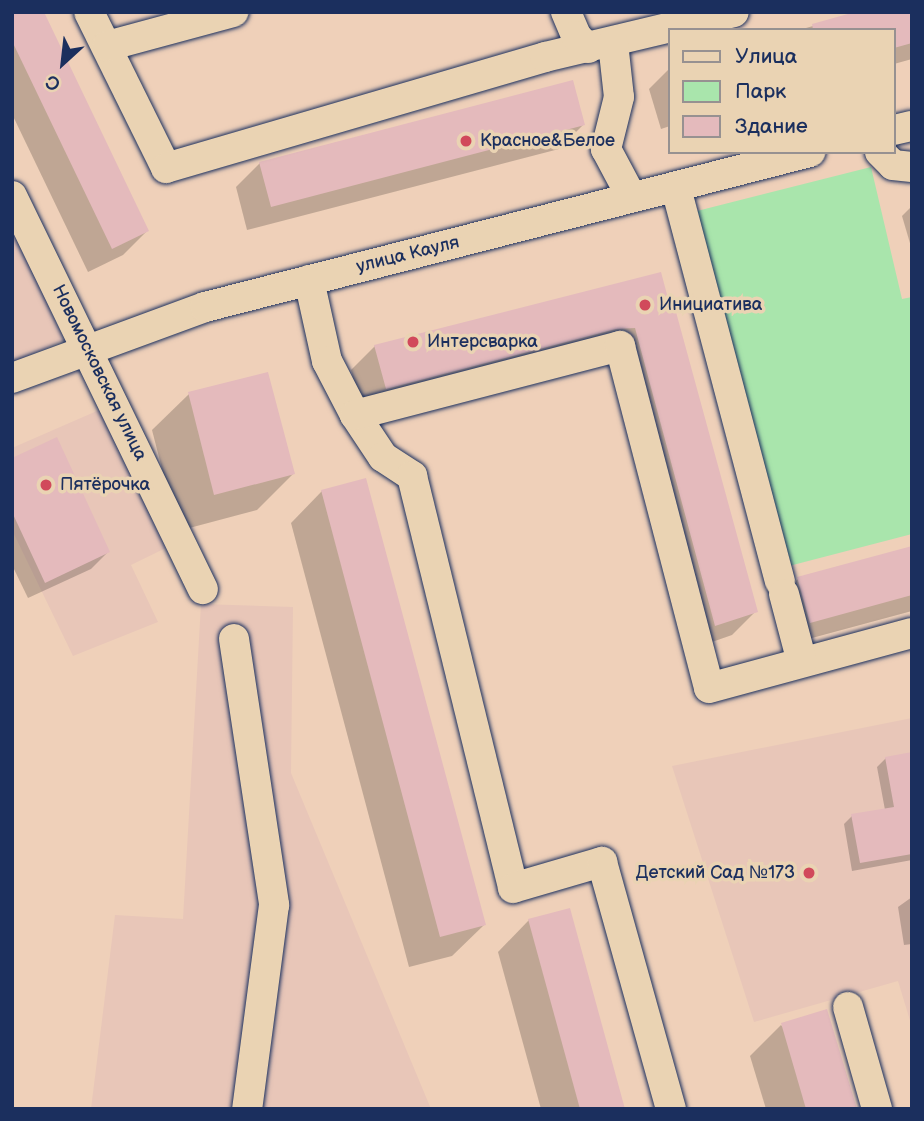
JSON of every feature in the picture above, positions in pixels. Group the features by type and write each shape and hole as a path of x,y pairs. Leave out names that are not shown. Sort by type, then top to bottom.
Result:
{"street":[{"path":"89,12 166,168 600,45 668,28"},
{"path":"107,46 233,12"},
{"path":"566,12 576,36 600,45 619,97 606,149 632,198"},
{"path":"669,28 734,12"},
{"name":"улица Кауля","path":"12,378 85,347 205,307 803,154"},
{"path":"882,154 893,164 912,167"},
{"path":"676,188 802,662"},
{"name":"Новомосковская улица","path":"12,196 203,589"},
{"path":"309,280 327,361 355,415 383,457 412,476 513,888 602,862 671,1109"},
{"path":"355,415 620,346 709,688 912,633"},
{"path":"234,639 274,905 247,1109"},
{"path":"848,1007 877,1109"}],"shaded area":[{"path":"12,227 64,340 12,363"},
{"path":"106,407 174,544 131,565 158,622 73,656 12,530 12,448"},
{"path":"201,604 293,607 291,773 431,1109 91,1109 115,915 183,919"},
{"name":"Детский Сад №173","path":"912,718 912,1027 898,981 754,1022 672,766"}],"green space":[{"path":"871,167 902,299 912,297 912,534 789,566 693,212"}],"building":[{"path":"12,12 44,12 149,231 112,249 12,41"},
{"path":"855,12 912,12 912,43 896,47 896,28 813,28 812,24"},
{"path":"573,80 585,125 271,207 259,162"},
{"path":"661,272 669,302 673,301 758,612 715,626 635,328 616,329 386,389 374,345"},
{"path":"268,372 295,474 214,495 188,392"},
{"name":"Пятёрочка","path":"57,437 110,552 45,583 12,512 12,458"},
{"path":"366,478 486,925 440,937 321,490"},
{"path":"912,546 912,595 810,623 797,577"},
{"path":"912,752 912,854 860,863 851,814 894,807 885,757"},
{"path":"570,908 625,1109 580,1109 528,919"},
{"path":"827,1009 857,1109 806,1109 781,1023"}],"place":[{"name":"Красное&Белое","path":"466,141"},
{"name":"Инициатива","path":"645,305"},
{"name":"Интерсварка","path":"413,342"},
{"name":"Пятёрочка","path":"46,485"},
{"name":"Детский Сад №173","path":"809,873"}]}
